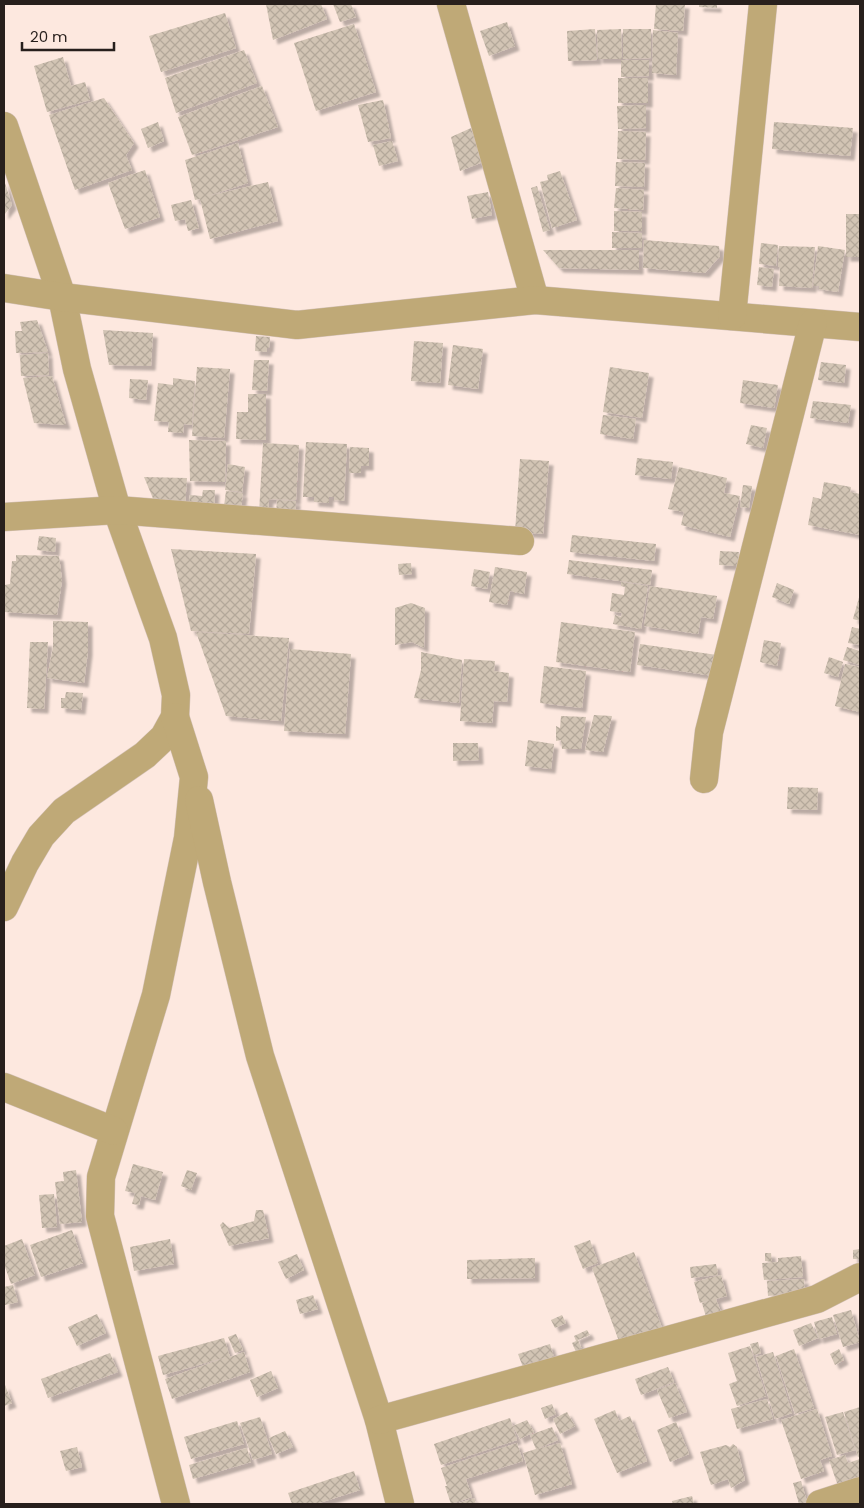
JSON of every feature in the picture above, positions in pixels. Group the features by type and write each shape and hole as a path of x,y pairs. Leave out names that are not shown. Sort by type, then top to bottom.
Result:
{"street":[{"path":"451,4 535,300"},
{"path":"732,316 762,4"},
{"path":"4,126 62,297 77,369 117,510 163,638 176,695 175,717 194,777 217,882 260,1056 379,1420 400,1504"},
{"path":"4,288 62,297 297,325 535,300 860,327"},
{"path":"704,779 709,732 813,323"},
{"path":"4,517 117,510 520,541"},
{"path":"4,907 25,863 41,836 64,811 145,755 164,737 175,717"},
{"path":"176,1504 100,1216 101,1177 156,995 188,838 194,777"},
{"path":"4,1087 114,1131"},
{"path":"379,1420 816,1299 860,1277"},
{"path":"820,1504 860,1491"}],"building":[{"path":"266,4 321,4 327,19 273,40"},
{"path":"333,4 351,4 356,17 340,22"},
{"path":"656,4 685,4 683,31 654,29"},
{"path":"699,4 717,4 717,8 699,7"},
{"path":"225,13 236,48 161,72 149,36"},
{"path":"507,22 515,46 489,56 480,31"},
{"path":"354,24 376,92 316,111 294,43"},
{"path":"595,29 597,60 568,61 567,31"},
{"path":"621,29 622,59 598,59 597,30"},
{"path":"623,29 651,29 651,58 623,59"},
{"path":"653,30 678,33 676,75 652,73"},
{"path":"244,50 257,83 176,113 165,78"},
{"path":"63,57 71,86 85,82 90,100 47,112 34,66"},
{"path":"621,60 649,60 649,76 621,77"},
{"path":"618,78 648,78 648,103 618,103"},
{"path":"262,86 278,127 192,155 178,117"},
{"path":"104,98 134,143 126,155 132,170 75,190 49,115"},
{"path":"383,100 391,138 368,142 358,105"},
{"path":"646,105 646,128 618,129 617,106"},
{"path":"158,122 164,141 148,148 141,129"},
{"path":"774,122 853,128 850,156 772,149"},
{"path":"471,128 483,162 460,171 451,137"},
{"path":"618,131 646,132 645,160 617,159"},
{"path":"392,141 398,161 379,166 373,145"},
{"path":"238,143 248,183 208,196 268,182 278,221 210,239 200,199 195,200 185,160"},
{"path":"616,162 645,163 644,187 615,186"},
{"path":"145,170 160,217 125,229 108,183"},
{"path":"560,171 577,220 552,228 540,182 548,180 547,175"},
{"path":"4,180 12,205 4,215"},
{"path":"537,186 550,230 543,232 531,188"},
{"path":"616,188 644,190 643,210 614,208"},
{"path":"488,192 492,215 472,219 467,196"},
{"path":"191,200 199,228 188,231 185,219 175,221 171,205"},
{"path":"614,211 642,212 642,231 614,231"},
{"path":"846,214 860,214 860,257 846,257"},
{"path":"612,232 642,233 642,248 612,248"},
{"path":"644,240 719,246 720,256 705,273 643,268"},
{"path":"761,243 778,245 776,266 759,264"},
{"path":"779,246 815,247 812,288 779,286"},
{"path":"818,246 845,250 838,292 819,289 819,286 813,286"},
{"path":"543,250 639,250 639,270 559,268"},
{"path":"759,267 774,269 772,287 757,285"},
{"path":"37,320 48,352 16,353 15,331 22,331 20,322"},
{"path":"103,330 153,333 151,366 109,365"},
{"path":"256,336 270,337 267,352 255,351"},
{"path":"414,341 443,343 440,383 411,381"},
{"path":"453,345 483,349 478,389 448,385"},
{"path":"48,353 49,375 21,376 20,355"},
{"path":"254,360 269,360 267,391 252,390"},
{"path":"821,362 846,365 844,383 818,380"},
{"path":"197,367 230,369 224,438 192,436"},
{"path":"610,367 649,373 642,418 603,412"},
{"path":"52,376 66,425 34,423 23,378"},
{"path":"173,378 195,381 192,425 184,424 183,433 168,432 169,422 154,421 158,383 173,385"},
{"path":"130,379 148,380 146,400 129,398"},
{"path":"743,380 778,385 774,408 740,403"},
{"path":"248,394 266,394 266,440 236,439 237,412 248,412"},
{"path":"813,401 851,405 848,423 810,418"},
{"path":"603,415 636,419 633,439 600,434"},
{"path":"751,425 767,428 763,448 746,444"},
{"path":"189,440 226,441 225,482 190,481"},
{"path":"306,442 347,444 344,501 334,500 334,497 329,497 329,503 314,502 314,497 303,497"},
{"path":"263,443 299,445 296,500 269,499 268,513 259,513"},
{"path":"350,447 369,448 369,466 361,466 361,473 349,473"},
{"path":"637,458 673,462 671,479 635,475"},
{"path":"520,459 549,461 543,534 515,532"},
{"path":"228,464 245,467 242,492 225,490"},
{"path":"679,467 727,478 724,493 740,496 730,537 681,525 684,512 668,509"},
{"path":"144,477 187,478 185,506 157,508"},
{"path":"824,482 851,487 850,492 860,494 860,535 808,525 813,497 821,499"},
{"path":"743,485 752,486 749,508 740,507"},
{"path":"203,490 215,490 214,508 189,506 190,495 202,496"},
{"path":"226,491 243,493 241,508 224,506"},
{"path":"277,500 296,501 295,514 276,514"},
{"path":"572,535 656,544 654,561 570,552"},
{"path":"39,536 56,538 55,552 37,550"},
{"path":"171,549 256,554 249,634 191,631"},
{"path":"720,551 739,552 738,566 719,565"},
{"path":"16,555 59,556 62,580 57,615 4,612 5,585 10,584 12,561 16,561"},
{"path":"569,560 652,570 650,585 567,574"},
{"path":"411,563 412,574 399,575 398,564"},
{"path":"495,567 527,572 524,594 510,591 507,605 489,602"},
{"path":"474,569 490,572 487,589 471,586"},
{"path":"621,582 648,586 641,629 613,624 615,615 621,617 622,613 610,611 612,593 624,595 625,587 621,586"},
{"path":"777,583 794,590 789,604 772,597"},
{"path":"650,586 717,596 713,619 701,617 698,634 644,626"},
{"path":"860,594 860,621 853,619"},
{"path":"411,603 425,608 424,648 412,642 395,645 395,608"},
{"path":"53,621 88,622 88,651 84,683 47,678 53,647"},
{"path":"561,622 635,632 630,672 556,662"},
{"path":"852,627 860,629 860,645 848,643"},
{"path":"196,632 289,638 281,721 226,716"},
{"path":"764,640 781,643 777,666 760,662"},
{"path":"30,642 48,642 44,709 27,708"},
{"path":"640,644 717,655 714,676 637,665"},
{"path":"847,647 860,651 860,665 843,660"},
{"path":"290,649 351,654 345,734 284,731"},
{"path":"421,652 462,660 459,703 414,698 421,670"},
{"path":"829,657 843,662 838,677 824,673"},
{"path":"464,659 495,661 494,671 509,673 507,702 494,701 492,723 460,721"},
{"path":"845,664 860,667 860,712 835,706"},
{"path":"544,666 586,671 582,708 540,703"},
{"path":"66,692 83,693 81,710 61,708 61,698 65,698"},
{"path":"594,715 612,716 603,752 585,750"},
{"path":"561,716 586,717 581,749 562,749 561,740 556,741 556,726 560,728"},
{"path":"528,740 554,744 551,769 525,766"},
{"path":"453,743 478,743 479,760 453,761"},
{"path":"788,787 818,788 817,810 787,809"},
{"path":"133,1164 163,1172 155,1200 141,1196 139,1205 132,1204 135,1193 125,1191"},
{"path":"76,1170 82,1222 60,1224 55,1182 64,1181 63,1172"},
{"path":"187,1170 197,1173 191,1190 181,1186"},
{"path":"54,1194 57,1227 42,1228 39,1195"},
{"path":"256,1210 263,1210 269,1238 229,1246 220,1225 223,1222 229,1228 254,1221"},
{"path":"72,1230 83,1263 41,1277 30,1245"},
{"path":"22,1239 35,1275 11,1284 4,1264 4,1246"},
{"path":"170,1239 174,1264 134,1271 130,1247"},
{"path":"590,1240 598,1263 583,1269 574,1246"},
{"path":"860,1249 860,1259 853,1259 853,1250"},
{"path":"634,1252 662,1328 620,1344 592,1268"},
{"path":"765,1253 771,1253 772,1262 765,1261"},
{"path":"297,1254 304,1270 286,1279 278,1262"},
{"path":"801,1256 803,1277 764,1280 762,1263 778,1262 778,1258"},
{"path":"535,1258 535,1278 467,1279 467,1260"},
{"path":"716,1264 718,1275 691,1278 690,1267"},
{"path":"721,1275 727,1296 716,1299 721,1312 706,1317 702,1303 713,1299 700,1303 694,1282"},
{"path":"804,1279 805,1292 768,1296 767,1281"},
{"path":"13,1285 18,1302 5,1305 4,1287"},
{"path":"313,1295 318,1309 300,1314 296,1300"},
{"path":"851,1310 860,1342 843,1347 833,1315"},
{"path":"97,1314 106,1333 77,1346 68,1327"},
{"path":"562,1315 566,1323 555,1328 551,1320"},
{"path":"832,1317 837,1334 819,1339 814,1322"},
{"path":"811,1323 818,1338 799,1346 793,1330"},
{"path":"587,1330 590,1335 578,1340 583,1352 577,1354 572,1343 576,1341 574,1336"},
{"path":"236,1334 243,1350 235,1353 228,1337"},
{"path":"224,1338 230,1357 244,1352 250,1372 172,1399 165,1379 227,1357 163,1375 158,1356"},
{"path":"758,1342 761,1353 754,1355 750,1344"},
{"path":"550,1344 555,1361 524,1370 518,1354"},
{"path":"750,1346 766,1396 737,1406 729,1384 737,1381 728,1353"},
{"path":"794,1349 814,1408 795,1414 776,1356"},
{"path":"839,1349 844,1360 835,1365 830,1354"},
{"path":"773,1352 792,1413 775,1419 756,1357"},
{"path":"110,1353 118,1372 48,1398 41,1379"},
{"path":"668,1367 674,1382 641,1395 635,1379"},
{"path":"271,1371 278,1388 257,1397 250,1380"},
{"path":"675,1383 687,1412 669,1418 657,1390"},
{"path":"4,1386 12,1403 4,1406"},
{"path":"767,1399 773,1419 737,1429 731,1409"},
{"path":"552,1404 556,1414 545,1419 541,1408"},
{"path":"860,1407 860,1456 858,1457 844,1412"},
{"path":"817,1409 832,1456 820,1460 824,1471 801,1479 781,1420"},
{"path":"615,1410 619,1421 630,1416 647,1461 617,1473 594,1419"},
{"path":"567,1412 575,1426 560,1434 553,1419"},
{"path":"843,1412 855,1450 837,1455 825,1417"},
{"path":"260,1417 272,1454 253,1460 240,1423"},
{"path":"510,1418 517,1440 441,1465 434,1444"},
{"path":"527,1420 534,1432 520,1439 513,1426"},
{"path":"237,1421 244,1444 191,1459 184,1437"},
{"path":"676,1422 689,1454 670,1462 657,1430"},
{"path":"552,1427 558,1440 537,1449 560,1443 572,1484 535,1495 523,1453 536,1449 530,1435"},
{"path":"285,1431 293,1447 276,1454 269,1438"},
{"path":"517,1443 523,1461 466,1479 472,1497 451,1504 441,1468"},
{"path":"733,1444 737,1447 745,1480 731,1488 728,1479 711,1485 700,1452 726,1445 730,1447"},
{"path":"77,1447 82,1467 66,1471 60,1451"},
{"path":"247,1448 251,1462 193,1479 189,1465"},
{"path":"845,1455 848,1463 860,1459 860,1482 839,1489 829,1460"},
{"path":"354,1471 360,1490 316,1504 292,1504 288,1493"},
{"path":"801,1481 807,1502 799,1504 793,1483"},
{"path":"692,1496 694,1504 673,1504 672,1501"},
{"path":"474,1498 476,1504 456,1504"}]}
